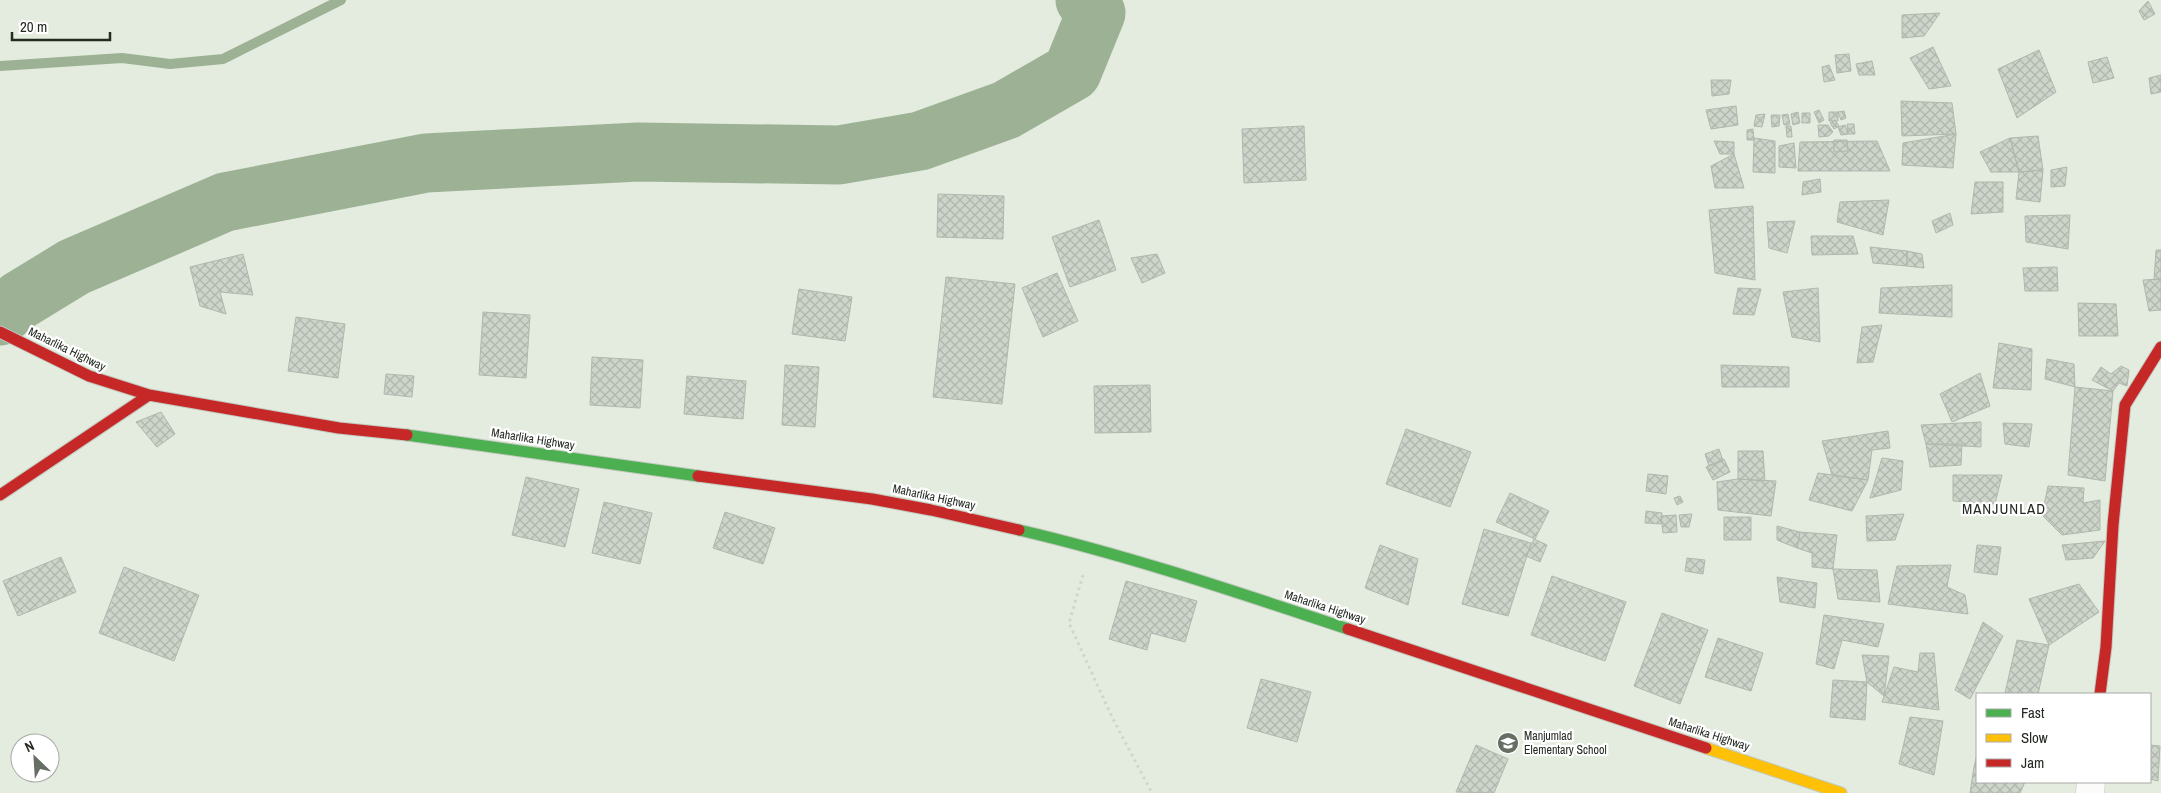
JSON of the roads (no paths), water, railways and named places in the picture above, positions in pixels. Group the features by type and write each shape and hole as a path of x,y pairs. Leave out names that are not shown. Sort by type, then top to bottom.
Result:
{"main road":[{"name":"Maharlika Highway","path":"0,332 68,366 110,384 149,395 339,428 420,436 610,464 872,499 932,510 1091,547 1189,576 1841,793"},
{"path":"2100,693 2106,647 2113,525 2125,404 2161,347"},
{"path":"0,495 149,395"}],"waterway":[{"path":"0,66 122,58 170,64 223,59 341,0"},
{"path":"0,316 20,300 74,267 225,202 426,163 638,152 839,155 920,141 1006,110 1072,72 1096,13 1085,0"}],"place":[{"name":"Manjumlad Elementary School","path":"1508,743"}],"district":[{"name":"MANJUNLAD","path":"2004,508"}]}
